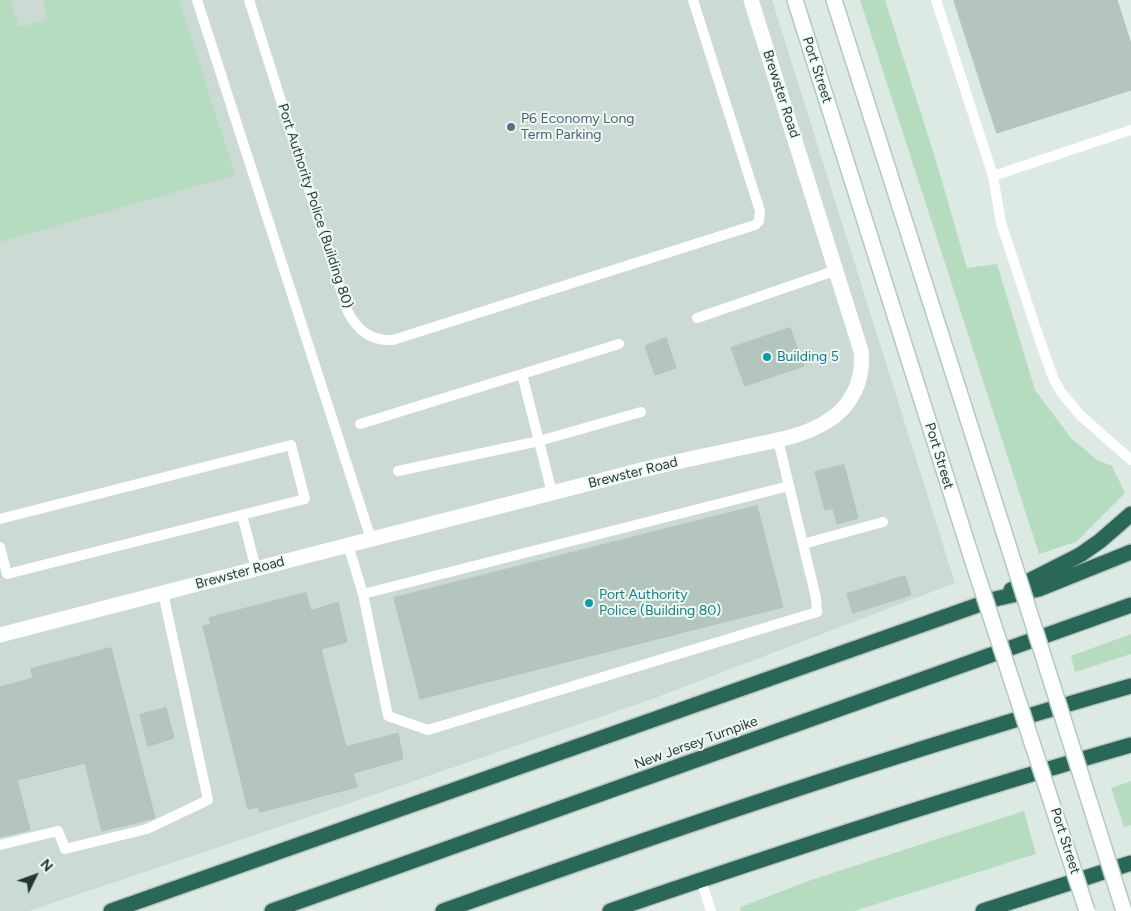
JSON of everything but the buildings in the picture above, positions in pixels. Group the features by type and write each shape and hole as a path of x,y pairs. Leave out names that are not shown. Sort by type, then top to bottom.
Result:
{"highway":[{"path":"995,599 1080,555 1100,541 1131,514"},
{"path":"111,911 995,599 1039,589 1131,552"},
{"name":"New Jersey Turnpike","path":"272,911 1131,605"},
{"path":"443,911 660,834 940,743 1131,686"},
{"path":"610,911 1004,782 1131,745"},
{"path":"983,911 1131,863"}],"main road":[{"name":"Brewster Road","path":"0,635 552,493 664,465 778,440 815,428 835,416 850,400 860,380 863,366 861,351 751,0"},
{"name":"Port Street","path":"795,0 973,562 1087,911"},
{"path":"834,0 1124,911"}],"lane":[{"path":"197,0 371,539"},
{"name":"Port Authority Police (Building 80)","path":"249,0 348,312 358,328 373,338 383,341 402,338 755,225 760,211 693,0"},
{"path":"936,0 993,176 1001,223 1054,380 1080,416 1131,460"},
{"path":"993,176 1131,130"},
{"path":"697,318 837,270"},
{"path":"360,424 619,344"},
{"path":"522,374 552,493"},
{"path":"398,471 539,441 641,412"},
{"path":"348,545 363,594 388,716 428,730 817,612 816,598 778,440"},
{"path":"0,519 291,445 305,499 7,574 0,547"},
{"path":"363,594 789,486"},
{"path":"242,515 256,569"},
{"path":"803,544 883,522"},
{"path":"0,845 58,831 66,849 147,829 208,800 162,593"},
{"path":"701,880 711,911"}],"shaded area":[{"path":"0,0 772,0 955,583 655,698 338,807 29,911 0,911"}],"green space":[{"path":"0,0 10,0 19,27 47,20 43,0 179,0 235,175 0,242"},
{"path":"860,0 885,0 937,164 967,268 997,264 1035,390 1071,438 1097,460 1112,466 1125,493 1076,542 1039,554"},
{"path":"1131,634 1131,654 1075,672 1071,656"},
{"path":"1131,781 1131,825 1124,827 1111,788"},
{"path":"1024,811 1036,854 854,911 741,911 740,907 811,880"}],"place":[{"name":"P6 Economy Long Term Parking","path":"511,127"},
{"name":"Building 5","path":"767,357"},
{"name":"Port Authority Police (Building 80)","path":"589,603"}]}
